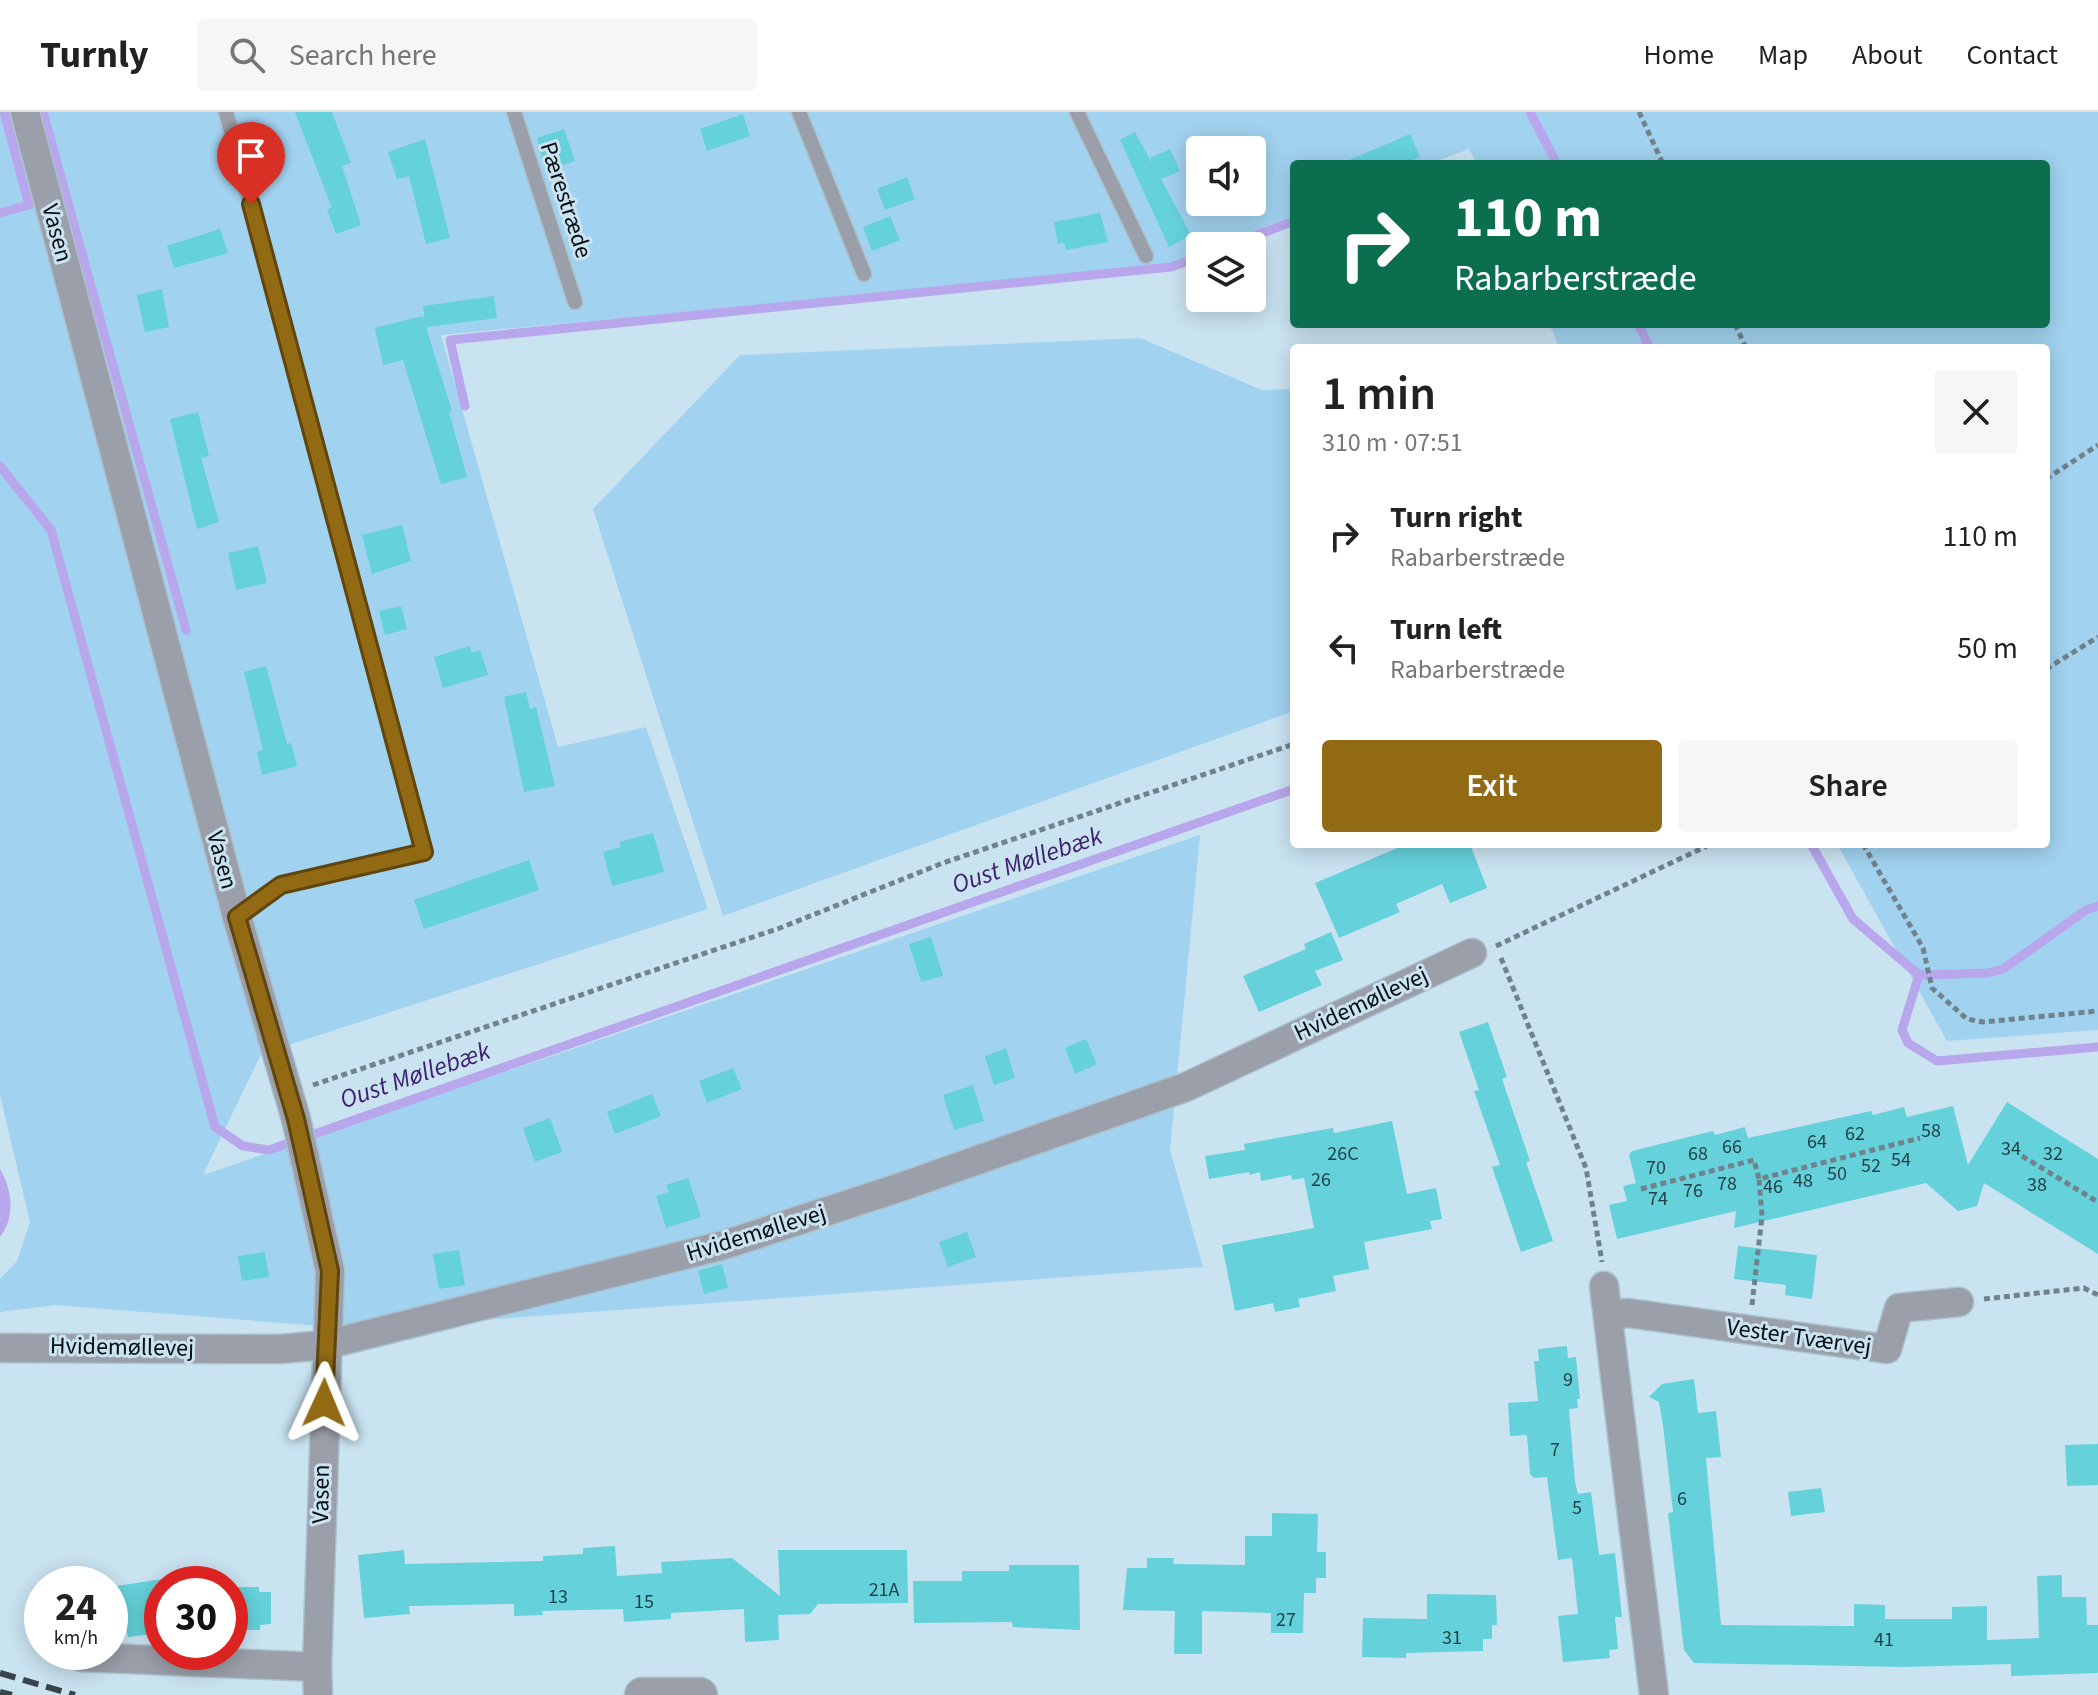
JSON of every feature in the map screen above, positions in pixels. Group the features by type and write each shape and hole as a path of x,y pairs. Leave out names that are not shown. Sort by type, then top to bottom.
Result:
{"street":[{"name":"Vasen","path":"25,112 237,917 292,1106 330,1271 325,1345 317,1681 128,1662"},
{"name":"Hvidemøllevej","path":"0,1348 280,1349 325,1345 724,1245 1186,1087 1484,949"},
{"path":"1604,1286 1654,1695"},
{"name":"Vester Tværvej","path":"1608,1315 1628,1313 1887,1349 1899,1308 1959,1302"},
{"path":"642,1695 700,1695"}],"lane":[{"path":"226,112 424,852 281,885 237,917"},
{"name":"Pærestræde","path":"514,112 575,302"},
{"path":"799,112 864,274"},
{"path":"1077,112 1146,256"}],"path":[{"path":"1639,112 1661,160"},
{"path":"2050,476 2098,445"},
{"path":"2050,667 2098,637"},
{"path":"292,1106 780,928 943,863 1290,745"},
{"path":"1604,1286 1586,1168 1484,949 1702,848"},
{"path":"1865,848 1923,948 1932,988 1950,1008 1967,1019 1983,1022 2098,1011"},
{"path":"1759,1179 1920,1138"},
{"path":"2022,1156 2098,1202"},
{"path":"1641,1189 1754,1160 1762,1216 1750,1330"},
{"path":"1959,1302 2084,1288 2098,1295"}],"shaded area":[{"path":"0,112 2098,112 2098,1030 1947,1041 1839,848 2050,848 2050,344 1558,344 1551,328 2050,328 2050,160 1475,160 1469,149 1440,160 1290,160 1290,218 1252,232 1186,232 1186,257 1157,268 441,335 558,747 646,727 708,909 261,1054 203,1175 1200,835 1170,1150 1203,1267 360,1329 55,1305 0,1312 0,1279 17,1261 30,1222 0,1095"},
{"path":"1140,338 1262,390 1290,389 1290,712 723,916 593,509 740,355"},
{"path":"0,1169 7,1186 10,1212 0,1237"}],"building":[{"path":"295,112 332,112 351,163 342,166 361,225 336,234 327,209 332,208"},
{"path":"743,114 750,136 707,151 700,129"},
{"path":"564,129 575,161 545,171 537,138"},
{"path":"1135,132 1155,169 1150,158 1170,149 1180,171 1161,179 1189,232 1186,232 1186,238 1169,247 1120,140"},
{"path":"1410,134 1420,157 1412,160 1349,160"},
{"path":"425,139 450,238 426,244 409,176 397,179 388,152"},
{"path":"907,177 915,199 885,210 877,189"},
{"path":"1100,213 1108,242 1066,250 1064,243 1058,244 1054,222"},
{"path":"890,216 900,240 872,251 863,227"},
{"path":"220,229 228,253 174,268 167,246"},
{"path":"162,289 169,327 145,332 137,295"},
{"path":"494,296 497,318 426,327 452,411 449,412 467,477 441,484 403,360 383,365 375,328 423,316 425,323 423,306"},
{"path":"198,412 209,456 201,458 219,522 197,529 170,419"},
{"path":"402,525 411,561 372,574 362,535"},
{"path":"258,546 267,583 236,590 228,553"},
{"path":"401,606 407,629 385,635 379,611"},
{"path":"470,646 472,653 480,650 488,675 443,688 434,657"},
{"path":"266,666 287,744 291,743 297,766 262,775 257,752 263,750 244,672"},
{"path":"526,692 530,709 536,707 555,786 524,792 504,697"},
{"path":"653,833 664,872 612,886 603,852 621,847 619,842"},
{"path":"1398,848 1472,848 1487,888 1450,903 1442,884 1396,904 1400,912 1339,938 1315,883"},
{"path":"529,860 539,890 424,929 414,900"},
{"path":"1331,932 1343,960 1315,971 1322,985 1259,1012 1243,976 1306,949 1304,944"},
{"path":"931,937 943,976 921,982 909,944"},
{"path":"1488,1022 1507,1077 1502,1079 1530,1161 1526,1162 1553,1241 1521,1252 1492,1167 1500,1165 1474,1091 1479,1090 1459,1032"},
{"path":"1086,1039 1097,1064 1075,1074 1065,1048"},
{"path":"1006,1048 1015,1078 994,1085 985,1056"},
{"path":"733,1068 742,1089 707,1103 699,1081"},
{"path":"973,1085 984,1121 954,1130 943,1095"},
{"path":"652,1094 661,1116 615,1134 607,1112"},
{"path":"2007,1102 2098,1159 2098,1254 1984,1183 1977,1206 1958,1211 1926,1183 1734,1228 1736,1211 1617,1239 1609,1205 1627,1201 1623,1186 1636,1183 1629,1155 1632,1151 1713,1131 1715,1135 1745,1127 1748,1138 1871,1111 1873,1115 1904,1107 1907,1117 1953,1106 1968,1165"},
{"path":"550,1118 562,1152 535,1162 523,1128"},
{"path":"1392,1121 1407,1194 1436,1188 1442,1219 1430,1221 1432,1229 1364,1242 1369,1269 1333,1276 1336,1291 1298,1299 1300,1307 1275,1312 1273,1303 1235,1311 1222,1245 1314,1228 1304,1178 1292,1180 1291,1175 1261,1181 1260,1172 1250,1175 1249,1172 1209,1179 1205,1156 1245,1150 1244,1144 1333,1128 1334,1133"},
{"path":"688,1178 701,1217 666,1228 656,1196 669,1192 666,1185"},
{"path":"967,1232 976,1257 948,1267 939,1242"},
{"path":"1738,1246 1817,1255 1812,1299 1785,1295 1786,1285 1734,1279"},
{"path":"459,1250 465,1285 439,1289 433,1254"},
{"path":"265,1252 269,1277 242,1281 238,1256"},
{"path":"722,1264 728,1288 704,1294 698,1271"},
{"path":"1567,1346 1568,1358 1576,1357 1580,1399 1577,1399 1578,1408 1569,1409 1575,1482 1578,1494 1591,1492 1599,1555 1615,1553 1622,1617 1615,1617 1618,1649 1609,1650 1610,1658 1563,1662 1558,1616 1578,1614 1572,1558 1558,1560 1547,1477 1534,1478 1530,1474 1527,1435 1510,1436 1508,1403 1538,1401 1534,1361 1539,1361 1538,1349"},
{"path":"1694,1379 1698,1413 1716,1411 1721,1457 1706,1458 1721,1625 1854,1626 1854,1604 1885,1605 1885,1619 1952,1619 1952,1607 1987,1606 1987,1640 2039,1638 2037,1576 2062,1575 2062,1597 2086,1597 2087,1625 2098,1625 2098,1673 2011,1676 2011,1664 1904,1667 1694,1663 1684,1650 1668,1513 1673,1512 1663,1425 1659,1402 1649,1397 1662,1384"},
{"path":"2098,1444 2098,1485 2067,1486 2065,1445"},
{"path":"1821,1488 1825,1512 1791,1516 1788,1492"},
{"path":"1272,1513 1318,1514 1317,1552 1326,1552 1326,1578 1316,1578 1316,1593 1304,1593 1303,1633 1271,1633 1271,1613 1202,1611 1202,1654 1174,1654 1175,1611 1123,1610 1127,1568 1147,1568 1147,1558 1174,1558 1173,1564 1245,1565 1245,1536 1272,1536"},
{"path":"615,1546 617,1576 662,1573 661,1562 732,1558 780,1596 778,1550 907,1550 908,1603 818,1604 810,1614 778,1615 779,1640 745,1642 744,1609 671,1613 671,1619 624,1622 623,1609 542,1611 543,1615 514,1616 514,1604 409,1606 410,1614 364,1618 358,1555 404,1550 405,1564 543,1561 543,1556 583,1554 583,1548"},
{"path":"1009,1565 1079,1565 1080,1630 1013,1627 1012,1622 914,1623 913,1581 962,1581 962,1571 1009,1571"},
{"path":"144,1582 144,1635 128,1637 128,1584"},
{"path":"248,1587 259,1587 259,1592 271,1592 271,1624 260,1625 260,1630 248,1630"},
{"path":"1427,1594 1496,1595 1497,1625 1492,1625 1492,1639 1483,1639 1483,1651 1406,1653 1406,1658 1362,1657 1363,1618 1427,1619"}],"waterway":[{"path":"0,213 29,205 4,112"},
{"path":"43,112 186,630"},
{"path":"1530,112 1555,160"},
{"path":"1265,232 1290,223"},
{"path":"465,406 450,340 1171,267 1186,262"},
{"path":"1640,328 1648,344"},
{"name":"Oust Møllebæk","path":"0,466 51,530 215,1127 243,1146 269,1150 1290,790"},
{"name":"Oust Møllebæk","path":"1813,848 1853,919 1919,975 1902,1030 1908,1043 1937,1061 2098,1047"},
{"path":"1919,975 1988,973 2003,969 2086,910 2098,906"}],"railway":[{"path":"0,1673 75,1695"},
{"path":"0,1692 12,1695"}],"route":[{"path":"251,204 424,852 281,885 237,917 296,1119 330,1271 324,1403"}]}
